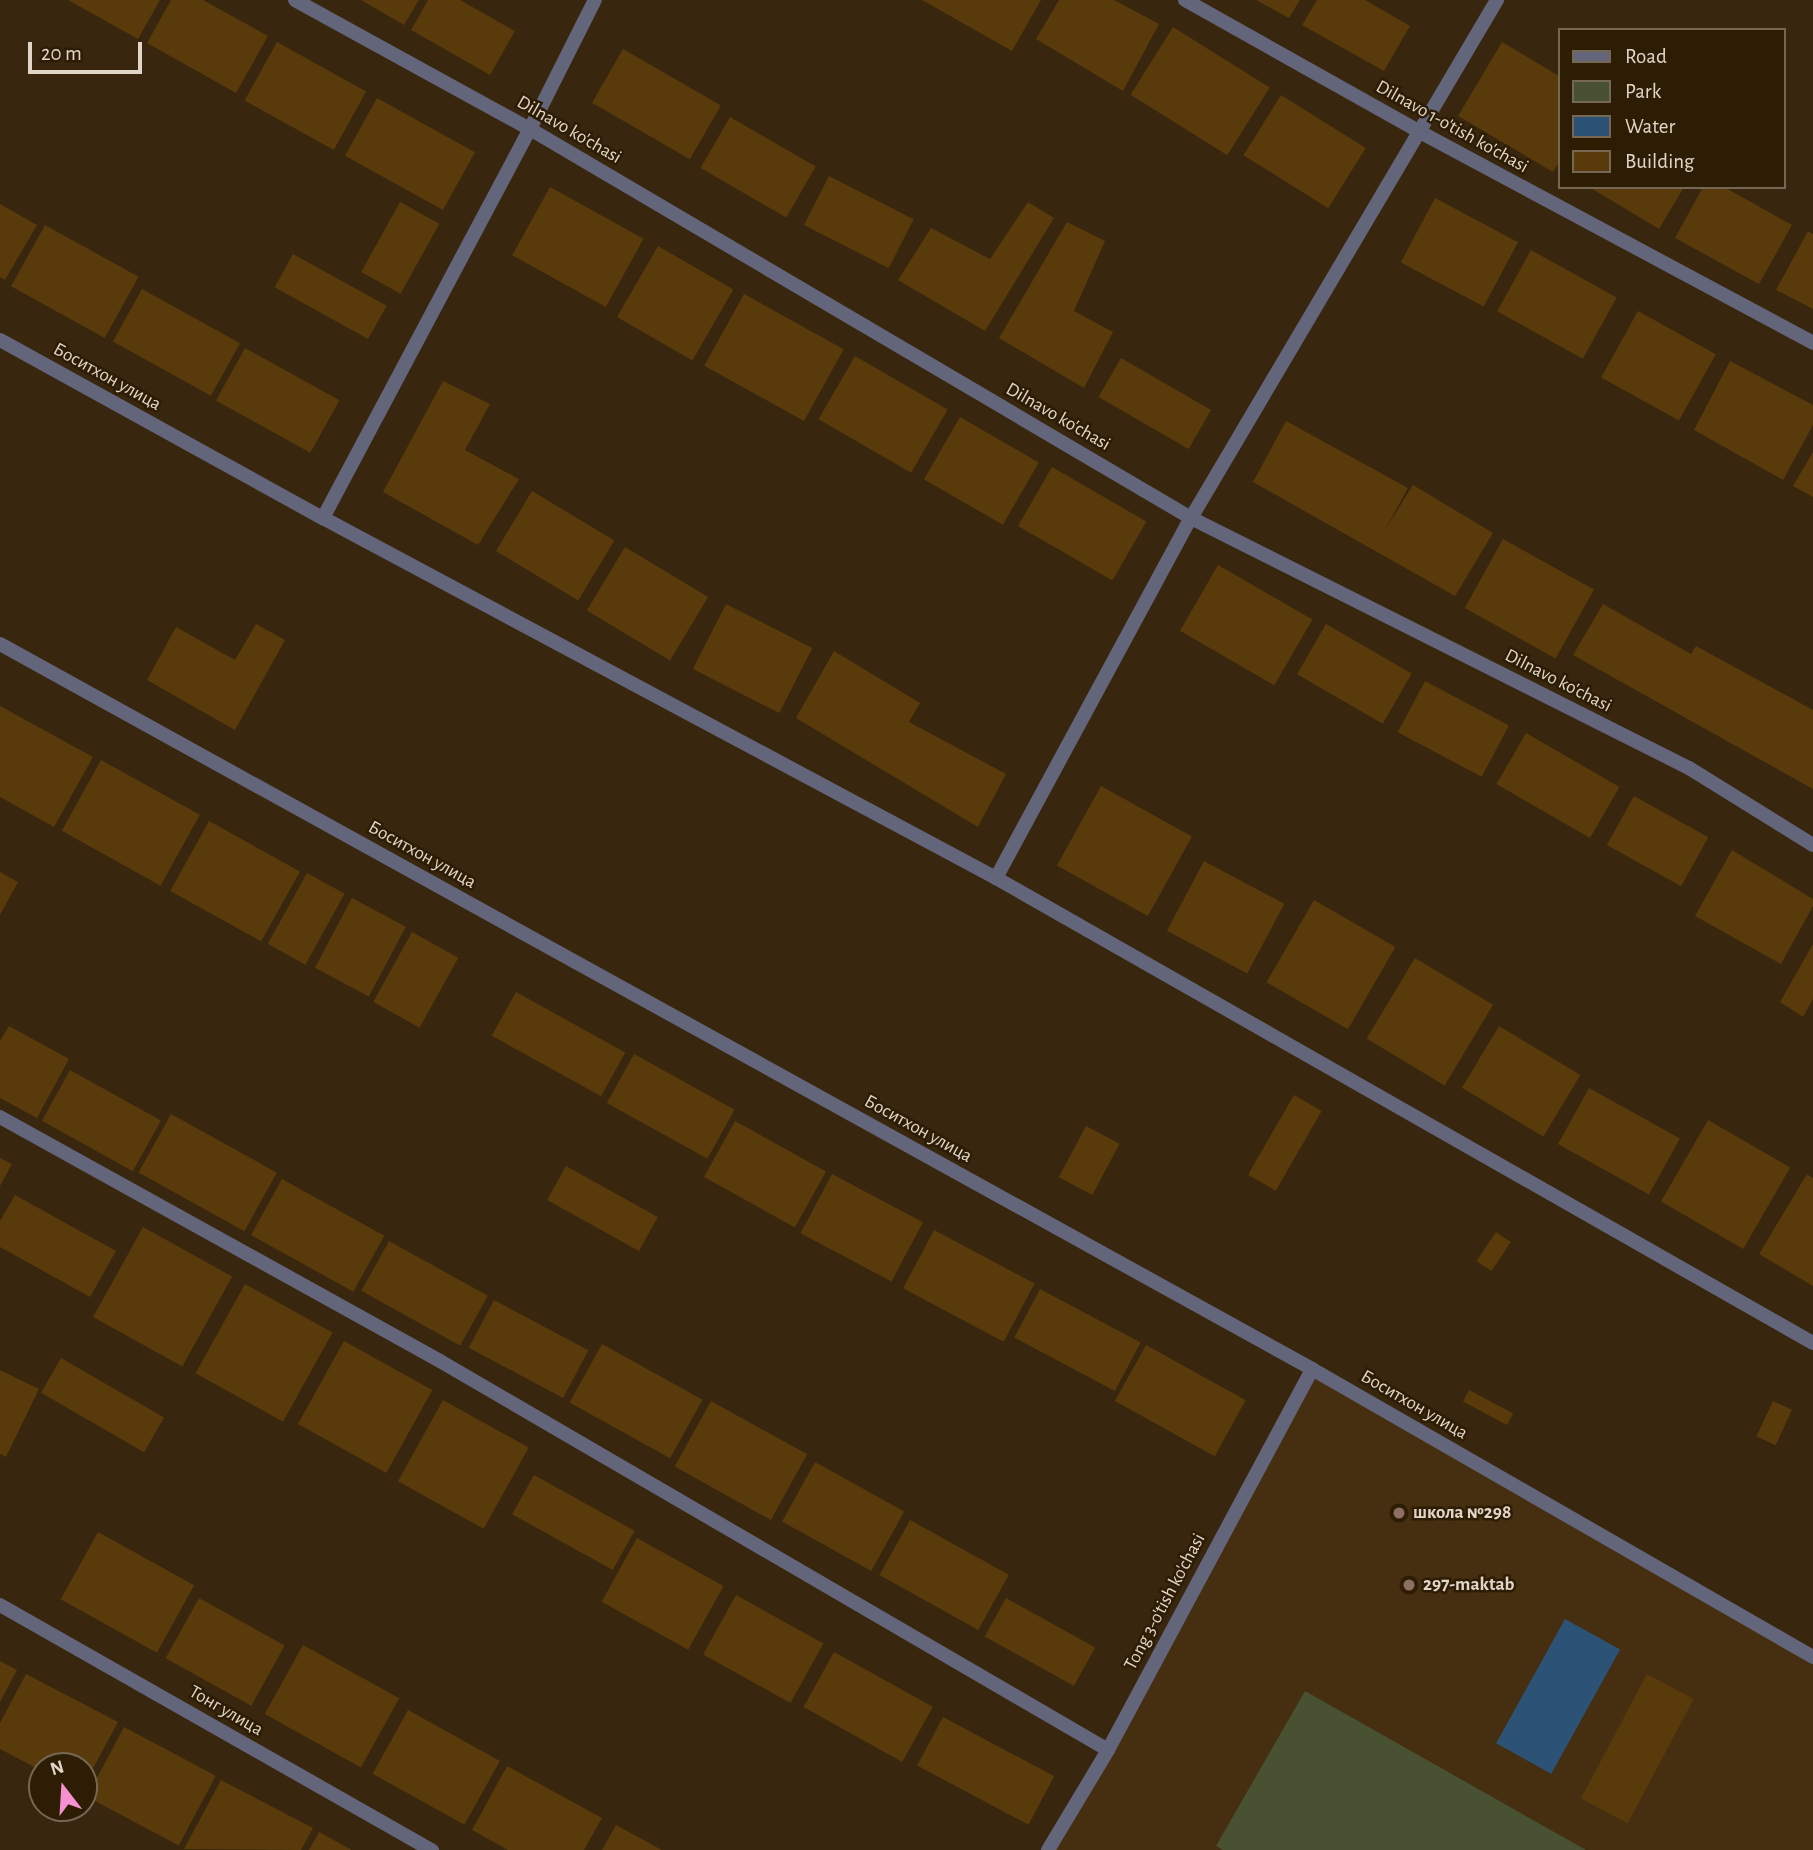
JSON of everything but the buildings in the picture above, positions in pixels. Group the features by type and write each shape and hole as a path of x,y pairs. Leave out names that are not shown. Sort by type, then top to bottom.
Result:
{"street":[{"name":"Dilnavo ko'chasi","path":"295,0 530,129 1191,518 1689,768 1813,845"},
{"path":"323,518 530,129 595,0"},
{"name":"Dilnavo 1-o'tish ko'chasi","path":"1185,0 1420,132 1813,343"},
{"path":"996,878 1191,518 1497,0"},
{"name":"Боситхон улица","path":"0,340 323,518 996,878 1813,1343"},
{"name":"Боситхон улица","path":"0,644 1312,1369 1813,1657"},
{"path":"0,1117 440,1361 1108,1750"},
{"name":"Tong 3-o'tish ko'chasi","path":"1048,1850 1108,1750 1312,1369"},
{"name":"Тонг улица","path":"0,1605 432,1850"}],"shaded area":[{"name":"школа №298","path":"1312,1369 1813,1657 1813,1850 1048,1850"}],"green space":[{"path":"1305,1691 1586,1850 1223,1850 1216,1846"}],"water":[{"path":"1565,1619 1620,1650 1551,1774 1496,1743"}],"place":[{"name":"школа №298","path":"1399,1513"},
{"name":"297-maktab","path":"1409,1585"}]}
